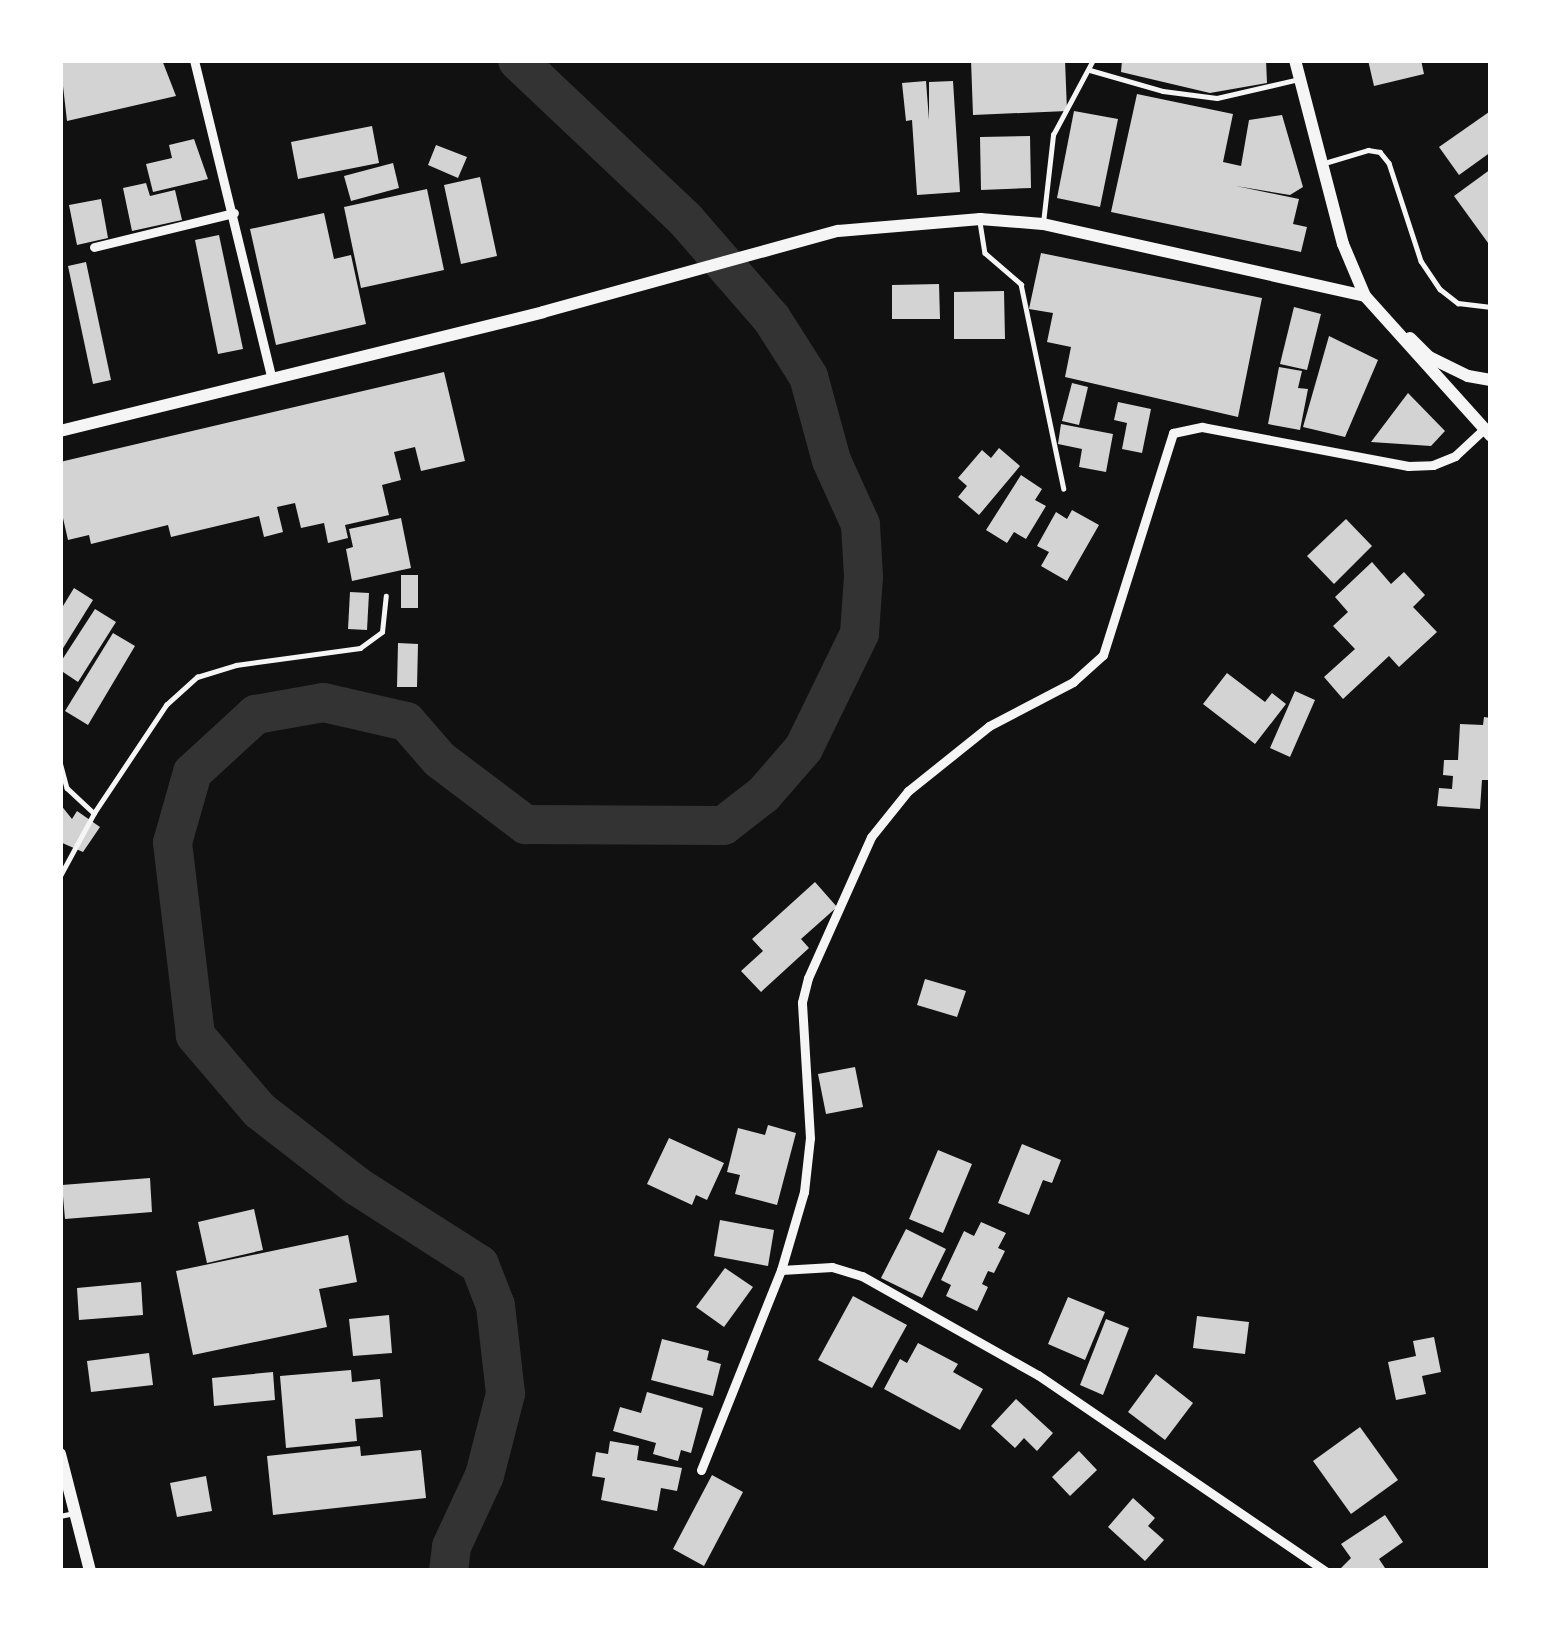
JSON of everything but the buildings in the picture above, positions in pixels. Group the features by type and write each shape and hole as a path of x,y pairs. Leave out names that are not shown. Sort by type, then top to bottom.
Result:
{"street":[{"path":"194,60 272,379"},
{"path":"700,1471 781,1270 804,1192 810,1138 802,1002 808,978 871,837 908,791 988,727 1073,682 1103,655 1173,433 1202,428 1408,466 1432,465 1455,456 1488,429 1365,296 1343,244 1295,60"},
{"path":"94,247 234,214"},
{"path":"60,431 543,312 838,231 980,219 1043,224 1365,296 1429,357 1468,376 1491,380"},
{"path":"781,1270 832,1268 881,1287 1038,1375 1325,1571"},
{"path":"60,1454 67,1515 90,1571"}],"lane":[{"path":"1043,224 1053,135 1093,60"},
{"path":"1090,70 1163,91 1216,98 1300,78"},
{"path":"1322,164 1368,150 1380,152 1389,163 1421,261 1440,289 1458,303 1491,307"},
{"path":"980,219 985,253 1021,284 1064,489"},
{"path":"60,876 94,813 166,704 197,677 236,664 360,648 382,632 386,596"},
{"path":"60,762 67,788 94,813"}],"waterway":[{"path":"448,1571 451,1546 484,1475 505,1393 495,1305 479,1264 357,1186 259,1110 195,1035 172,842 192,772 255,714 323,702 406,721 439,759 525,824 723,825 763,794 803,748 859,633 863,576 860,524 831,460 808,376 771,318 685,219 517,60"}]}
